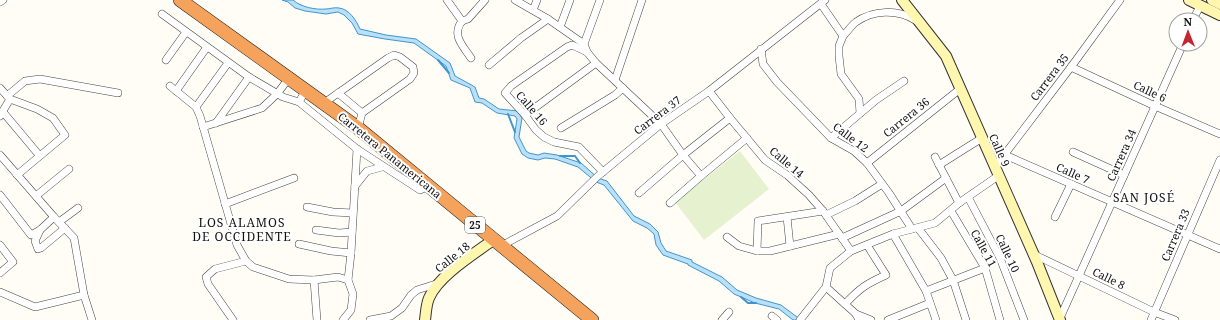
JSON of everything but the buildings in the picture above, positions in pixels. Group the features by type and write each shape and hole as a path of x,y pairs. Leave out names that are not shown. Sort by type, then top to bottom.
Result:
{"highway":[{"name":"Carretera Panamericana","path":"180,0 358,128 592,320"}],"street":[{"path":"447,0 462,22"},
{"path":"471,58 457,36 457,29 462,22 468,19 486,0"},
{"path":"515,0 560,26 584,44 587,52 596,63 661,124 683,155 701,176"},
{"path":"533,10 537,0"},
{"path":"560,26 570,0"},
{"path":"584,44 600,0"},
{"path":"615,80 642,0"},
{"name":"Calle 9","path":"902,0 946,56 1060,319"},
{"name":"Carrera 35","path":"851,251 893,234 935,223 968,197 996,171 1005,155 1120,0"},
{"path":"1189,0 1220,15"},
{"path":"1212,0 1220,4"},
{"path":"823,2 843,36"},
{"name":"Carrera 37","path":"497,243 557,216 600,174 661,124 709,91 823,2"},
{"path":"1197,12 1200,6"},
{"path":"860,113 859,99 841,74 839,46 843,36 855,22 872,14 890,12 908,16 923,26"},
{"path":"162,14 249,77 277,94 299,102 357,149 382,167 420,190 429,186"},
{"path":"488,65 521,38 548,19"},
{"path":"166,60 186,32"},
{"name":"Calle 16","path":"587,52 572,45 567,47 511,86 505,93 525,115 536,130 544,137 554,142 579,147 600,174"},
{"path":"176,91 207,47"},
{"name":"Calle 12","path":"761,49 762,64 777,82 831,138 854,152 866,163 901,212 941,258 953,280 966,320"},
{"name":"Carrera 34","path":"1060,319 1179,52"},
{"path":"324,103 394,55 400,57 413,67 414,73 410,79 362,113 358,128"},
{"path":"196,107 228,63"},
{"path":"525,115 596,63"},
{"name":"Calle 6","path":"1071,67 1220,134"},
{"path":"216,123 249,77"},
{"path":"203,127 262,108 277,94 289,78"},
{"path":"39,155 2,114 9,97 25,81 40,79 118,93"},
{"path":"831,138 876,100 904,81"},
{"path":"170,86 196,107 237,245 246,261 253,267 289,279 314,280 338,277 348,280"},
{"path":"0,88 9,97 37,108 53,118 65,135 39,155 17,175"},
{"path":"561,128 615,96 623,88"},
{"name":"Carrera 36","path":"866,163 960,89"},
{"path":"299,102 306,90"},
{"name":"Calle 14","path":"709,91 765,160 786,175 809,195 851,251"},
{"path":"338,93 362,113"},
{"path":"859,99 876,100"},
{"path":"639,193 683,155 730,118"},
{"path":"670,203 747,138"},
{"path":"939,165 982,138"},
{"path":"343,320 351,310 353,294 348,280 357,149"},
{"path":"1073,152 1124,175"},
{"path":"0,155 74,238 84,295 92,320"},
{"name":"Calle 7","path":"1005,155 1220,249"},
{"path":"935,157 959,203"},
{"name":"Carrera 33","path":"1151,320 1220,160"},
{"path":"355,186 367,171 382,167"},
{"path":"36,196 69,169"},
{"path":"225,204 294,178"},
{"path":"727,237 739,246 757,251 770,251 840,236 901,212 946,178"},
{"path":"757,251 758,221 824,213 855,201 882,184"},
{"path":"1055,218 1071,184"},
{"path":"0,195 31,235 56,219 78,208"},
{"name":"Calle 10","path":"968,197 1000,258 1024,320"},
{"path":"307,207 333,212 353,213"},
{"name":"Calle 11","path":"951,211 985,268 1000,320"},
{"path":"786,217 790,246"},
{"path":"40,230 35,241 38,248 41,248 65,228"},
{"path":"316,230 338,233 352,232"},
{"path":"893,234 926,292 936,320"},
{"name":"Calle 18","path":"425,320 429,299 439,283 462,262 497,243"},
{"path":"299,244 331,251 351,253"},
{"path":"0,245 13,262 0,273"},
{"path":"845,304 860,288 886,275 867,245"},
{"path":"801,319 826,287 830,268 851,251"},
{"name":"Calle 8","path":"1033,254 1154,312 1175,320"},
{"path":"233,320 208,284 206,276 215,269 246,261"},
{"path":"926,292 985,268"},
{"path":"314,280 318,320"},
{"path":"375,320 391,316 402,308 411,295 417,290 439,283"},
{"path":"826,287 858,317 871,320"},
{"path":"0,292 35,307 84,295"},
{"path":"888,320 907,317 930,303"},
{"path":"722,320 729,312"}],"green space":[{"path":"740,151 769,189 704,240 675,202"}],"water":[{"path":"282,0 293,0 304,6 313,8 343,9 352,16 360,29 386,35 416,39 450,63 455,76 475,87 479,98 484,99 499,109 518,111 522,118 519,137 526,151 538,155 544,153 557,155 581,163 598,178 607,181 634,216 650,224 658,232 661,243 666,251 692,260 692,262 722,277 737,290 756,298 781,305 801,320 793,320 779,309 755,303 734,294 719,281 688,264 663,255 656,245 654,234 647,228 633,221 604,185 596,182 578,167 555,159 545,158 538,160 528,158 522,154 514,138 517,119 515,116 497,113 482,103 475,102 470,88 451,80 446,66 414,43 358,34 352,23 344,15 338,12 326,14 305,11 295,8 288,2"}],"waterway":[{"path":"438,60 449,73"},
{"path":"508,114 515,132"},
{"path":"560,156 575,156 580,163"},
{"path":"741,297 748,303 756,303"}],"district":[{"name":"SAN JOSÉ","path":"1144,197"},
{"name":"LOS ALAMOS DE OCCIDENTE","path":"242,229"}]}
